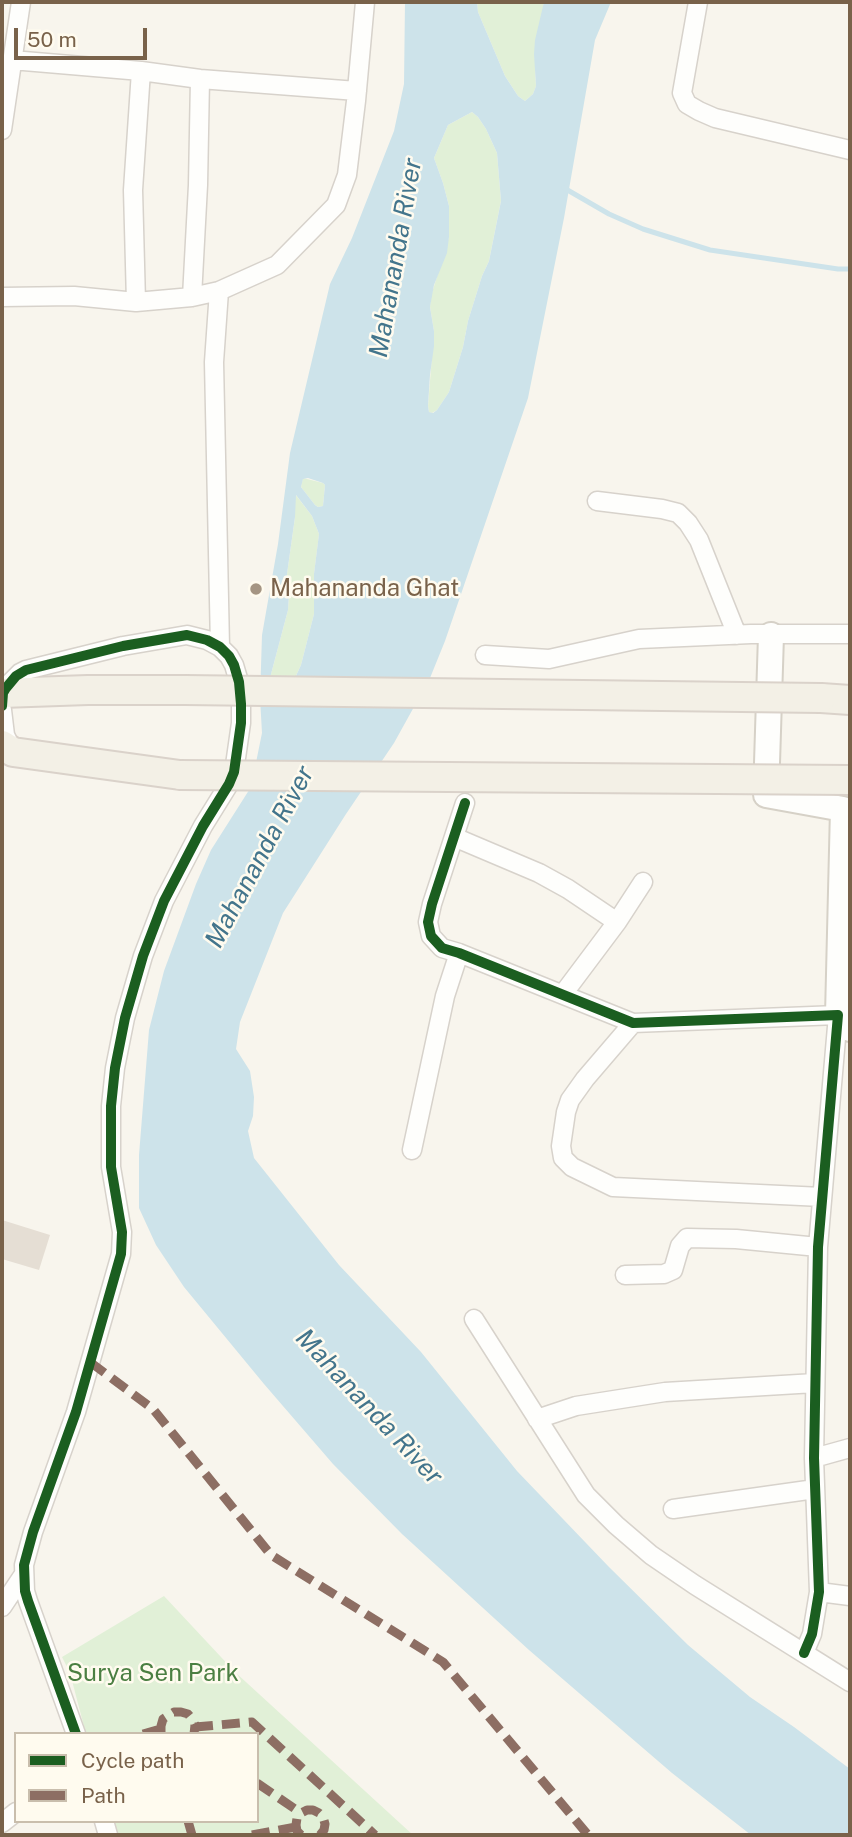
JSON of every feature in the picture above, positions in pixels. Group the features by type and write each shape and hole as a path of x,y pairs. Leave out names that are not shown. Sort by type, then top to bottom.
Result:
{"main road":[{"path":"2,699 88,690 185,690 850,700"},
{"path":"5,749 180,775 850,780"}],"street":[{"path":"2,131 12,60 9,31 21,2"},
{"path":"2,297 74,296 136,302 192,297 219,291 277,265 336,205 347,175 365,2"},
{"path":"698,2 682,93 687,104 715,118 850,150"},
{"path":"12,60 357,91"},
{"path":"136,302 133,190 141,71"},
{"path":"192,297 200,79"},
{"path":"219,291 214,362 220,647"},
{"path":"597,501 678,513 699,540 737,635"},
{"path":"485,654 549,659 639,639 850,634"},
{"path":"5,749 2,699 16,676 26,670 123,646 187,635 207,640 220,647 234,665 239,682 241,723 234,772 164,901 143,957 125,1018 115,1068 111,1136 111,1167 122,1232 121,1254 76,1412 27,1549 24,1574 27,1601 75,1732"},
{"path":"771,635 766,795 843,809 844,1022 818,1247 814,1458 820,1592 812,1634 804,1653"},
{"path":"465,803 428,922 430,936 442,948 633,1023 844,1022"},
{"path":"454,837 540,873 617,922"},
{"path":"563,994 643,883"},
{"path":"412,1150 445,996 459,953"},
{"path":"633,1023 584,1079 570,1100 561,1146 563,1158 572,1167 614,1187 822,1198"},
{"path":"625,1275 664,1274 673,1270 680,1246 687,1238 736,1239 818,1247"},
{"path":"474,1319 586,1495 642,1548 695,1585 850,1682"},
{"path":"537,1419 576,1406 665,1392 815,1383"},
{"path":"814,1458 850,1448"},
{"path":"673,1509 815,1489"},
{"path":"2,1607 24,1574"},
{"path":"820,1592 850,1596"}],"green space":[{"path":"477,2 544,2 535,69 536,86 533,94 525,101 518,96 505,76 478,12"},
{"path":"472,112 486,129 497,153 501,201 489,261 468,321 449,392 432,413 429,412 428,406 434,331 431,296 449,237 449,206 434,158 448,125"},
{"path":"303,478 325,485 323,506 315,505 301,487"},
{"path":"295,494 312,516 319,534 314,574 314,614 301,665 294,680 270,678 288,610 287,574 295,517"},
{"name":"Surya Sen Park","path":"164,1596 235,1672 413,1835 116,1835 113,1823 259,1823 259,1732 85,1732 70,1673 62,1657"}],"water":[{"name":"Mahananda River","path":"405,2 477,2 478,12 505,76 518,96 525,101 533,94 536,86 535,40 544,2 611,2 595,40 564,218 528,398 445,641 430,678 394,743 283,913 240,1022 236,1049 250,1071 254,1097 253,1116 248,1131 254,1158 339,1265 421,1352 517,1471 609,1567 688,1645 750,1697 850,1769 850,1835 751,1835 672,1773 529,1650 402,1534 333,1464 184,1287 156,1245 139,1208 139,1155 149,1030 164,971 196,884 211,850 251,787 262,733 262,635 290,453 330,284 352,238 394,131 404,84","holes":["472,112 486,129 497,153 501,201 489,261 468,321 449,392 433,413 429,412 428,406 434,346 430,307 434,285 447,253 449,237 449,206 434,158 448,125","308,478 325,485 323,506 315,505 301,487 303,479","296,495 312,516 319,534 314,574 314,614 301,665 294,680 270,678 288,610 287,574"]}],"building":[{"path":"2,1220 50,1235 39,1270 2,1259"}],"waterway":[{"path":"564,188 609,214 643,229 710,250 850,269"}],"marked path":[{"path":"90,1362 153,1409 271,1555 443,1662 588,1835"},
{"path":"161,1732 163,1719 174,1712 188,1714 195,1725 194,1732"},
{"path":"195,1727 252,1722 375,1835"},
{"path":"150,1732 161,1729"},
{"path":"259,1784 301,1813"},
{"path":"301,1835 297,1831 297,1818 307,1810 313,1810 323,1817 325,1824 320,1835"},
{"path":"189,1823 192,1835"},
{"path":"252,1835 296,1827"}],"cycle path":[{"path":"2,706 6,688 16,676 26,670 123,646 187,635 207,640 229,656 239,682 241,704 234,772 164,901 143,956 125,1018 111,1106 111,1167 122,1232 121,1254 76,1412 24,1565 28,1601 75,1732"},
{"path":"465,803 428,922 431,936 442,948 633,1023 838,1015 818,1247 814,1458 819,1592 812,1634 804,1653"}],"place":[{"name":"Mahananda Ghat","path":"256,589"}]}
